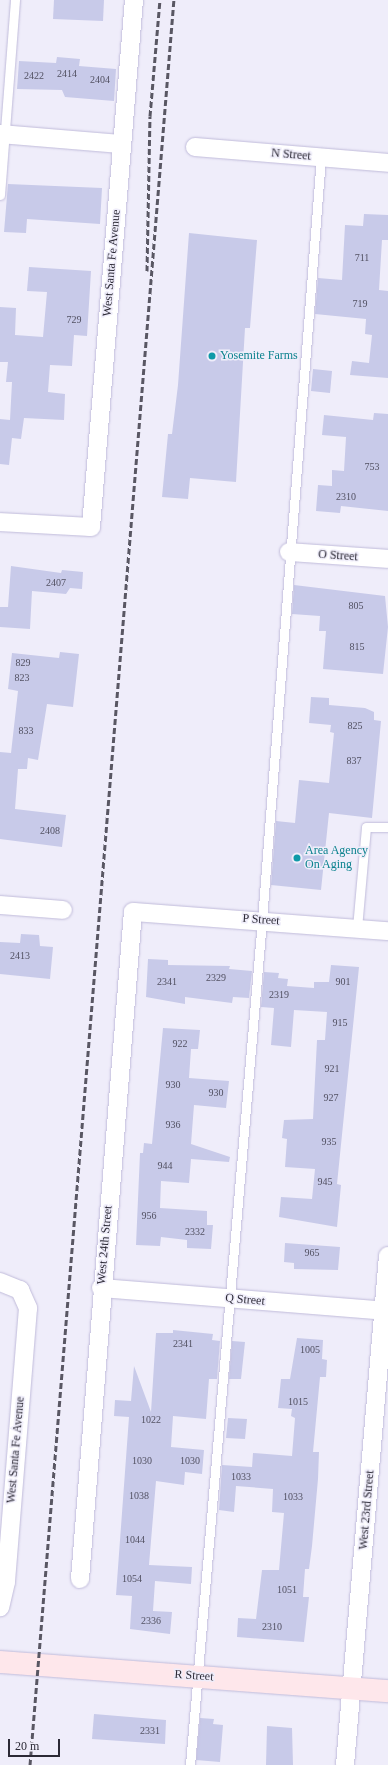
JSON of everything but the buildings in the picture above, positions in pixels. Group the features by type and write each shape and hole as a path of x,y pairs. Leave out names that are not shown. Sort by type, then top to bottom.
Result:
{"street":[{"name":"West Santa Fe Avenue","path":"0,522 91,527 134,0"},
{"path":"3,134 122,144"},
{"name":"N Street","path":"195,147 388,163"},
{"name":"O Street","path":"289,552 388,560"},
{"path":"0,905 63,910"},
{"name":"P Street","path":"133,912 262,920 388,931"},
{"name":"West 24th Street","path":"80,1579 101,1288 133,912"},
{"name":"West 23rd Street","path":"345,1765 386,1311 388,1256"},
{"name":"West Santa Fe Avenue","path":"0,1282 12,1285 22,1294 28,1313 6,1582 0,1607"},
{"name":"Q Street","path":"101,1288 386,1311"},
{"name":"R Street","path":"0,1662 388,1691"}],"lane":[{"path":"0,195 3,134 15,0"},
{"path":"190,1765 262,920 289,552 321,157"},
{"path":"357,928 366,827 388,827"}],"railway":[{"path":"147,271 150,116 160,0"},
{"path":"30,1765 174,0"}],"place":[{"name":"Yosemite Farms","path":"212,356"},
{"name":"Area Agency On Aging","path":"297,858"}]}
